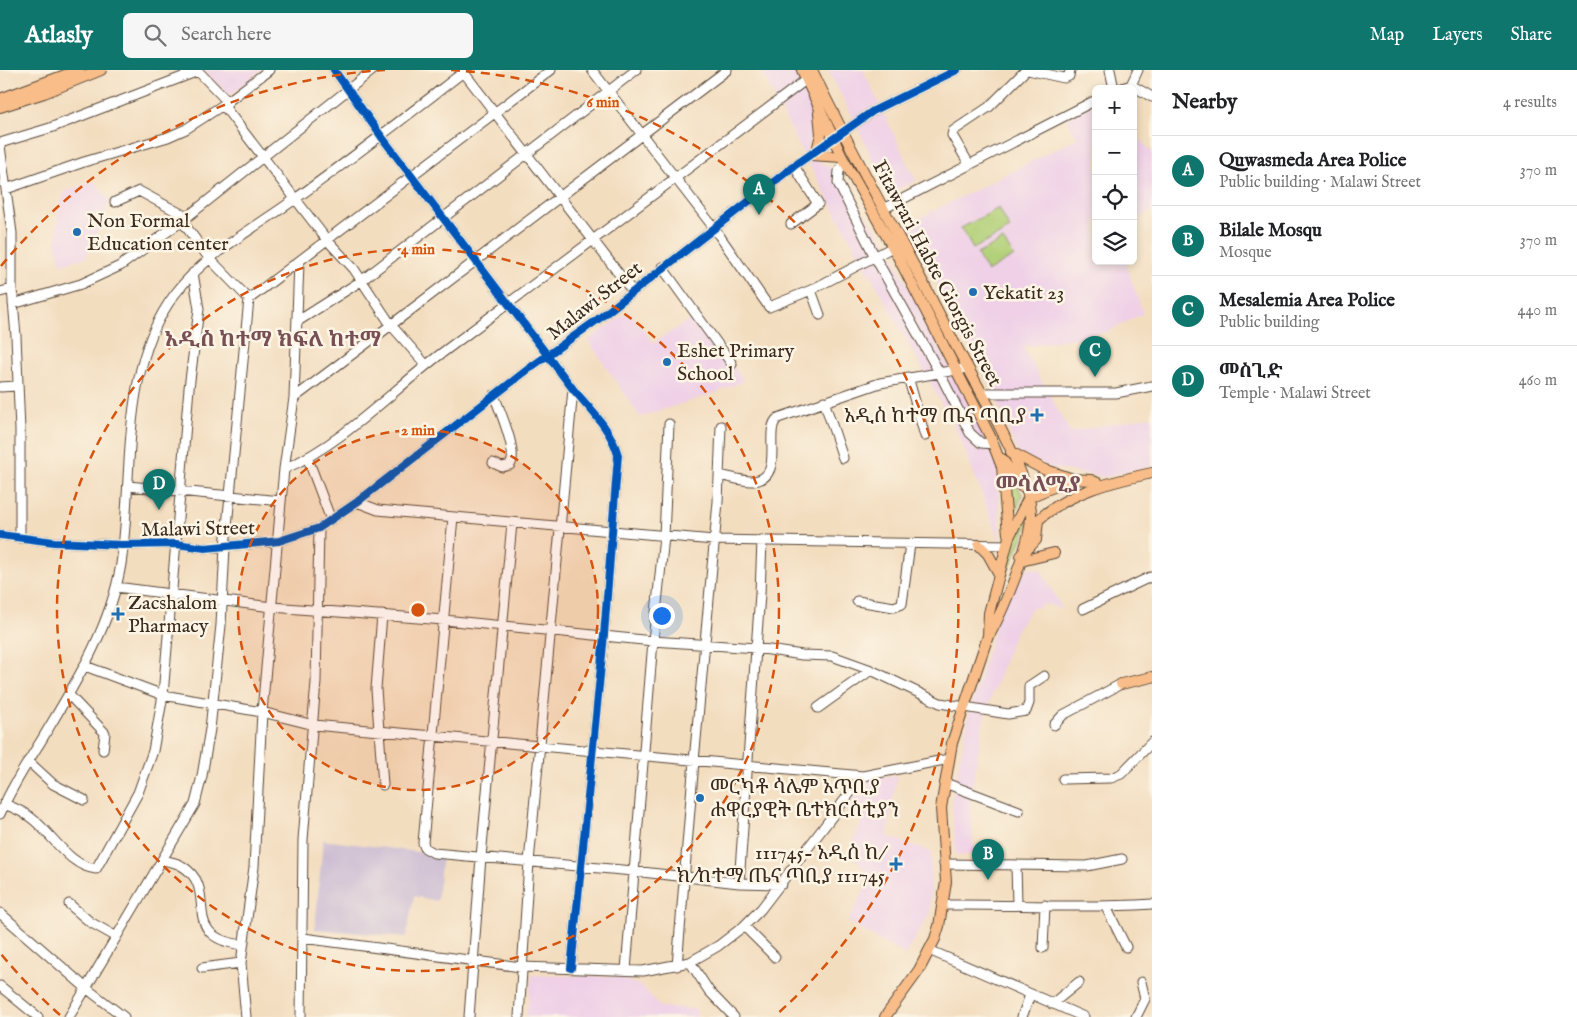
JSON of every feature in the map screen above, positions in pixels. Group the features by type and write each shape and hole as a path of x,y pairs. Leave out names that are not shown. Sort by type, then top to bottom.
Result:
{"main road":[{"path":"1,100 79,70"},
{"path":"1,100 51,90 101,70"},
{"path":"807,73 818,104 839,137 843,160 962,369 1002,467 1008,541"},
{"name":"Fitawrari Habte Giorgis Street","path":"807,73 839,137 883,209 962,369 982,393 1029,497 1031,517 1020,559 1001,614 988,636"},
{"path":"818,104 821,134 814,153 843,160"},
{"path":"996,449 1029,497"},
{"path":"1010,452 1043,469 1073,479 1091,480 1102,485"},
{"path":"1020,559 1036,540 1038,520 1062,502 1088,489 1152,473"},
{"path":"885,1017 908,987 936,939 944,905 941,808 949,759 952,743 988,636 989,613 998,572 1008,541 1029,497 1073,479"},
{"path":"979,545 988,554 998,572"},
{"path":"1020,559 1054,553"},
{"path":"1122,686 1152,677"},
{"path":"1122,686 1152,682"}],"street":[{"path":"6,189 84,162 168,137 186,129 225,104 269,70"},
{"path":"334,70 381,136 573,389 599,419 613,440 618,455 604,635 571,968"},
{"path":"13,304 81,284 110,272 184,219 373,70"},
{"path":"248,299 552,70"},
{"path":"592,70 607,92 714,228 769,307 811,290 893,247"},
{"path":"298,321 361,281 636,70"},
{"path":"294,398 727,70"},
{"name":"Malawi Street","path":"0,535 50,542 122,545 176,544 192,547 225,547 279,541 319,528 357,502 494,395 633,292 662,267 794,166 892,101 957,70"},
{"path":"969,164 952,135 953,131 989,106 1027,70 1064,78 1069,76 1070,70"},
{"path":"1110,70 1113,85"},
{"path":"1131,85 1138,70"},
{"path":"20,538 12,233 0,144 50,128 197,71 225,104 327,240 350,264 391,325 426,365"},
{"path":"0,814 28,761 69,695 103,628 116,587 122,545 134,413 143,363 163,313 174,295 209,258 295,199 381,136 464,71 558,197 633,292"},
{"path":"284,469 308,459 328,446 426,365 676,178 807,73"},
{"path":"1137,88 1152,97"},
{"path":"883,209 1092,102"},
{"path":"843,160 838,171 838,183 875,257 939,372 970,433 981,443 996,449"},
{"path":"791,224 818,204 794,166"},
{"path":"69,1017 195,804 207,754 213,703 225,547 248,299 209,258 184,219 139,191 115,202"},
{"path":"246,1017 241,963 255,852 262,712 279,541 284,469 294,398 299,262"},
{"path":"662,267 732,364"},
{"path":"4,804 36,821 74,860 94,869 98,868 138,793 153,751 163,695 179,492 199,309 193,273"},
{"path":"0,292 12,289"},
{"path":"811,290 820,315"},
{"path":"719,475 753,481 761,478 769,468 773,457 772,426 774,421 824,401 880,383 962,369"},
{"path":"908,377 925,436"},
{"path":"0,387 17,386"},
{"path":"982,393 1116,393 1152,386"},
{"path":"519,1017 529,862 573,389"},
{"path":"492,463 502,468 510,465 512,460 506,429 494,395"},
{"path":"824,401 844,458"},
{"path":"626,970 653,641 664,537 669,424"},
{"path":"677,966 706,644 721,426"},
{"path":"308,459 331,520"},
{"path":"128,486 281,501"},
{"path":"357,502 378,510 560,528 714,540 979,545 1008,541"},
{"path":"453,517 423,843 425,848 434,853 634,871 739,883 782,884"},
{"path":"470,1017 481,856 512,523"},
{"path":"300,1017 303,840 314,725 319,528"},
{"path":"739,883 762,540"},
{"path":"856,601 894,607 902,604 910,544"},
{"path":"1083,609 1150,577"},
{"path":"116,587 272,607 444,620 653,641 756,648 802,656 832,656 872,670 940,703 1008,714 1020,713 1028,707 1029,686 1044,676"},
{"path":"382,615 376,689 383,785"},
{"path":"85,666 163,695 262,712 314,725 378,732 863,776 949,759"},
{"path":"818,708 872,670"},
{"path":"1054,725 1064,715 1122,686"},
{"path":"69,695 105,733 103,750"},
{"path":"1063,779 1111,778 1121,774 1152,742"},
{"path":"28,761 53,784 84,800"},
{"path":"302,938 522,967 643,971 677,966 690,962 718,946 744,926 782,884 863,776"},
{"path":"945,783 1019,811"},
{"path":"944,864 1087,866 1122,859"},
{"path":"163,860 181,865 195,877 199,886 204,923 211,936 222,941 243,945"},
{"path":"1016,865 1017,904"},
{"path":"69,904 90,922 116,936"},
{"path":"944,905 1017,904 1106,907 1152,904"},
{"path":"1043,948 1045,905"},
{"path":"1106,907 1126,947"},
{"path":"0,913 86,988 124,1017"},
{"path":"744,926 775,957"},
{"path":"929,950 1084,1017"},
{"path":"690,962 709,991 734,1017"},
{"path":"202,968 241,963"},
{"path":"1052,1004 1079,982"},
{"path":"1136,1017 1144,999 1141,982"},
{"path":"0,986 38,1017"},
{"path":"1022,1017 1030,995"}],"shaded area":[{"path":"204,70 261,70 229,96"},
{"path":"761,70 800,70 808,88 813,124 805,157"},
{"path":"828,70 863,70 916,181 888,194 855,121"},
{"path":"1092,103 1092,265 1126,265 1143,313 1107,332 1023,347 1070,432 1152,416 1152,466 1105,477 1052,468 1018,453 993,390 906,225 1077,138 1067,118"},
{"path":"1137,137 1152,152 1152,211 1137,219"},
{"path":"805,157 830,167 886,243 997,461 1000,542 959,435"},
{"name":"Non Formal Education center","path":"94,181 109,200 103,219 86,257 61,264 56,244 58,214 64,192"},
{"name":"Eshet Primary School","path":"629,311 653,343 696,316 744,381 715,393 640,417 588,340"},
{"path":"1028,568 1041,570 1063,610 1047,604 1031,609 1015,632 984,717 970,801 974,854 956,856 952,798 970,711 1002,602"},
{"name":"111745- አዲስ ከ/ ክ/ከተማ ጤና ጣቢያ 111745","path":"897,775 887,836 931,852 930,913 905,955 848,922 871,877 849,851 862,821 845,809 867,780"},
{"path":"323,840 442,855 437,901 414,896 406,937 315,929"},
{"path":"532,975 619,977 643,987 660,1007 696,1009 697,1017 526,1017"}],"green space":[{"path":"999,208 1010,229 973,249 961,228"},
{"path":"1003,240 1014,256 987,272 977,254"},
{"path":"1007,471 1022,494 1017,509 1010,516"},
{"path":"1024,518 1029,520 1026,529 995,602 1010,545 1019,524"}],"cycle path":[{"path":"334,70 381,136 573,389 605,428 618,455 604,635 571,968"},
{"path":"0,535 54,542 122,545 176,544 205,548 279,541 319,528 357,502 531,367 597,320 794,166 873,111 957,70"}],"place":[{"name":"Quwasmeda Area Police","path":"759,215"},
{"name":"Non Formal Education center","path":"77,232"},
{"name":"Yekatit 23","path":"973,292"},
{"name":"Eshet Primary School","path":"667,362"},
{"name":"Mesalemia Area Police","path":"1095,377"},
{"name":"አዲስ ከተማ ጤና ጣቢያ","path":"1037,415"},
{"name":"መስጊድ","path":"159,510"},
{"name":"Zacshalom Pharmacy","path":"118,614"},
{"name":"መርካቶ ሳሌም አጥቢያ ሐዋርያዊት ቤተክርስቲያን","path":"700,798"},
{"name":"111745- አዲስ ከ/ ክ/ከተማ ጤና ጣቢያ 111745","path":"896,864"},
{"name":"Bilale Mosqu","path":"988,880"}],"district":[{"name":"አዲስ ከተማ ክፍለ ከተማ","path":"273,339"},
{"name":"መሳለሚያ","path":"1038,484"}]}
